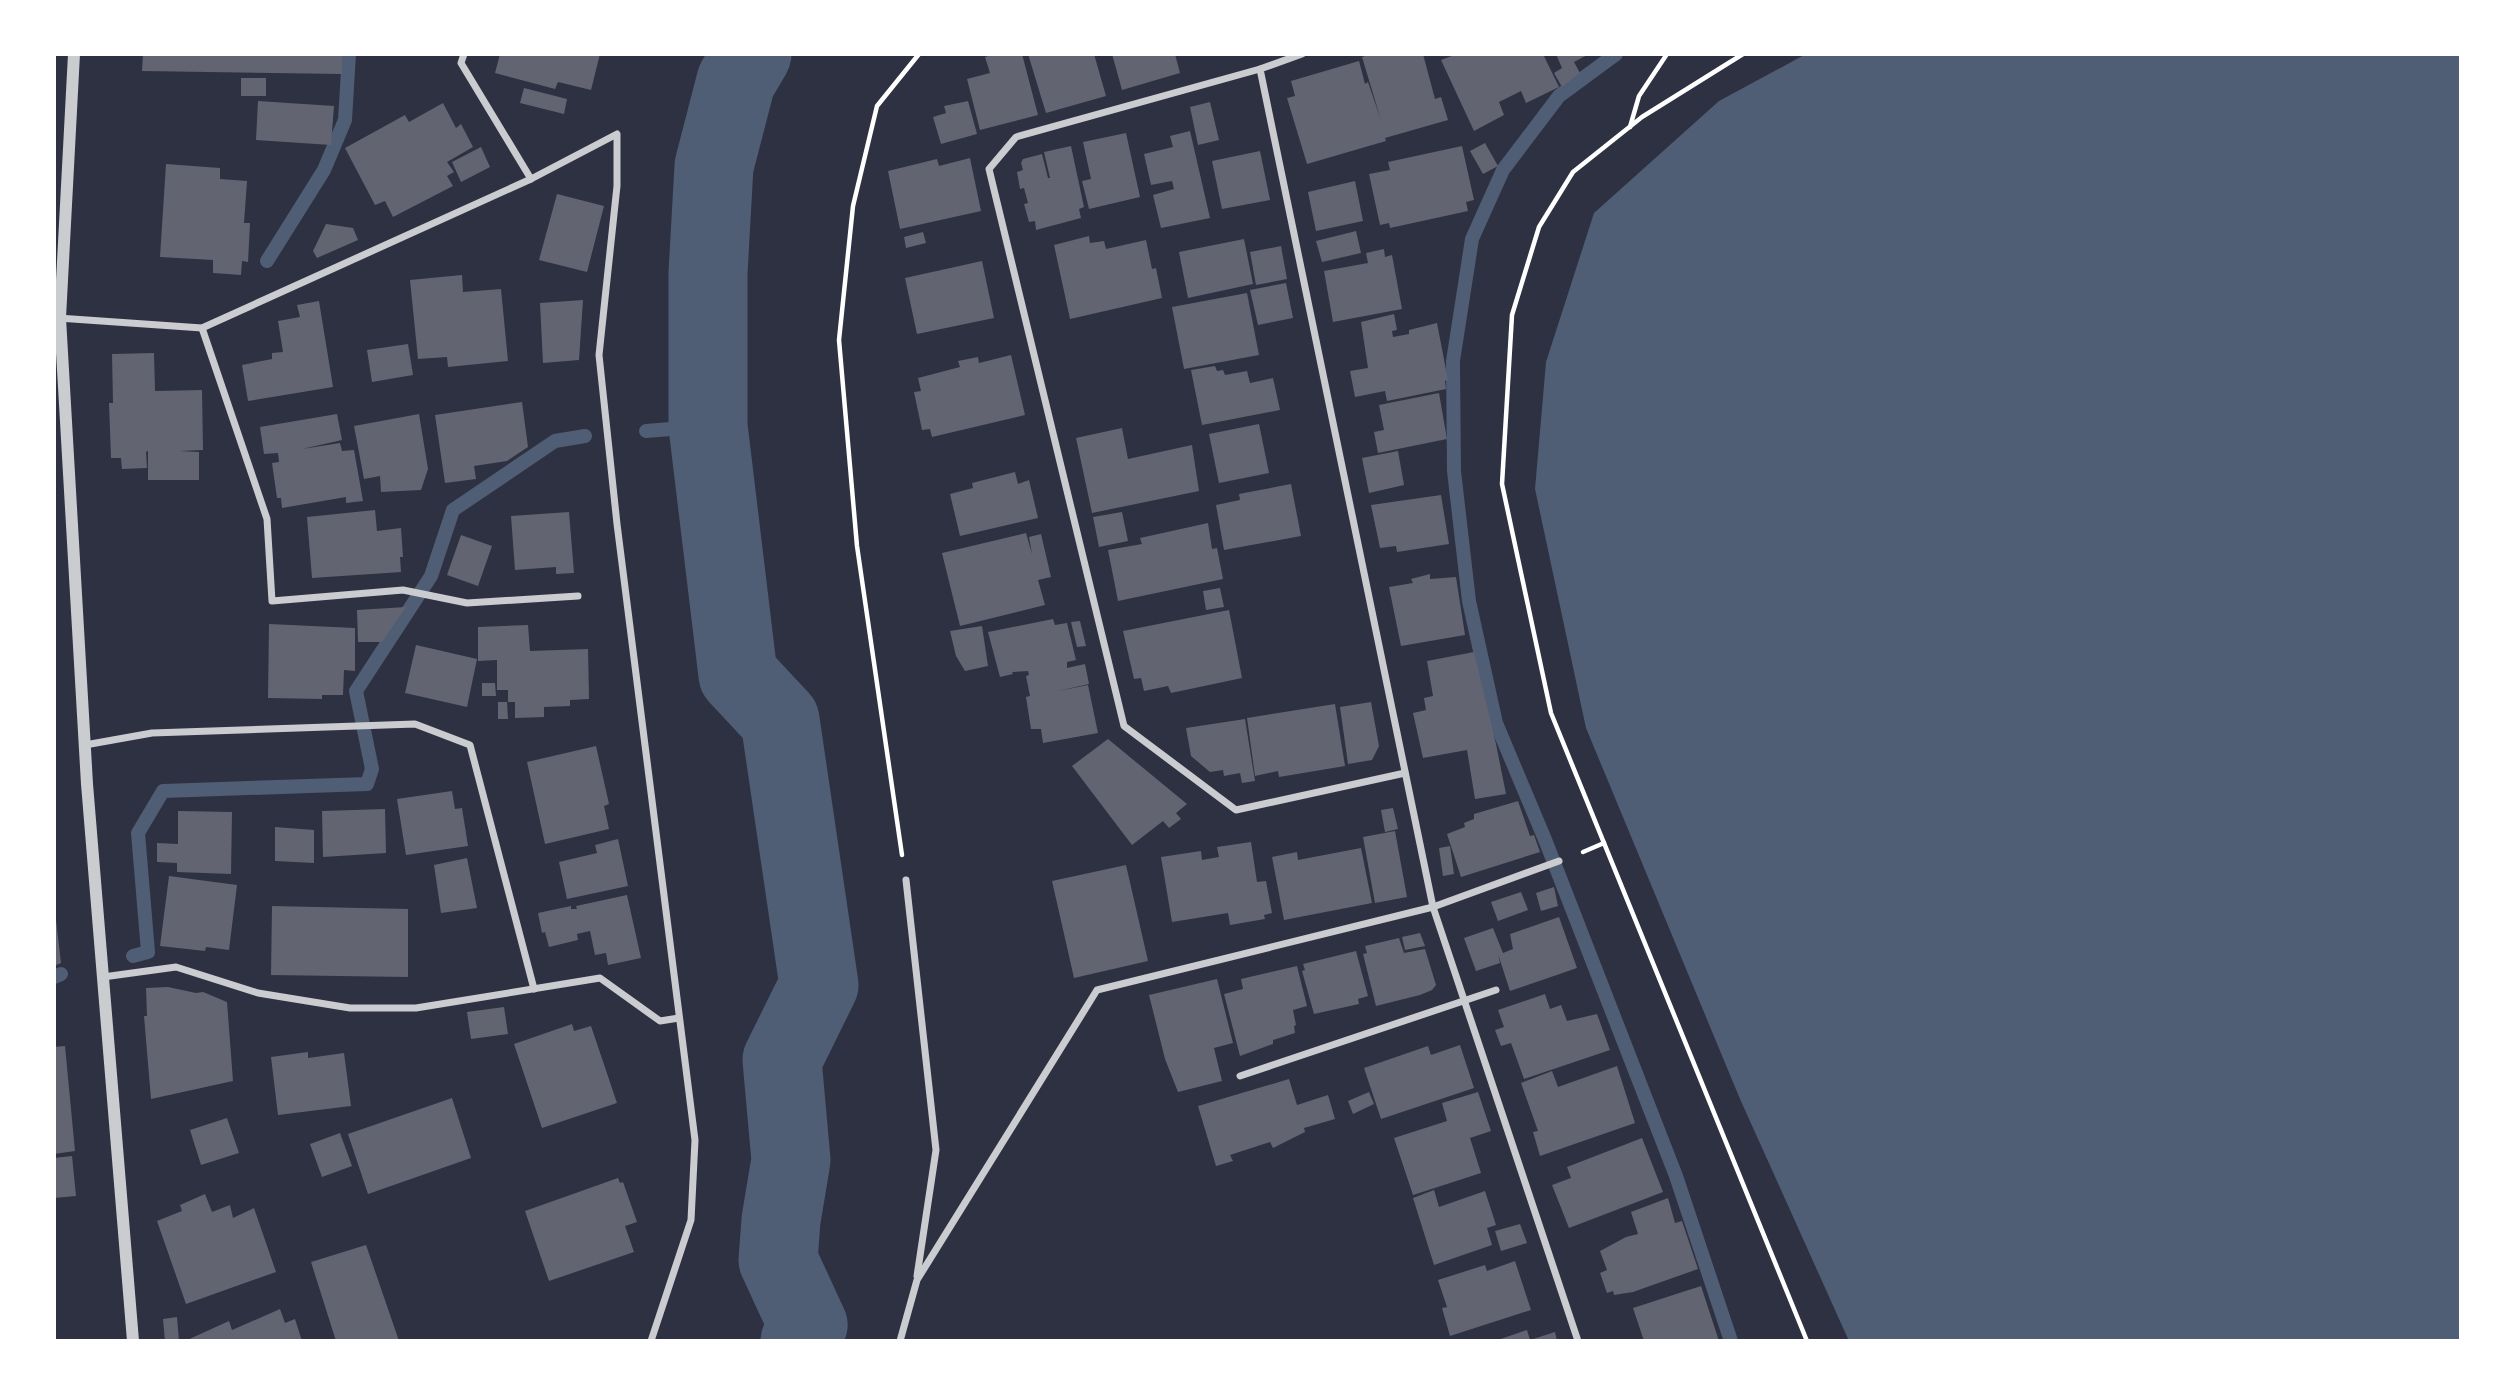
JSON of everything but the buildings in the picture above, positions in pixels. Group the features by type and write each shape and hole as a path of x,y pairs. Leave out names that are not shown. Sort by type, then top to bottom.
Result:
{"street":[{"path":"74,54 57,318 85,745 133,1341"},
{"path":"464,54 461,64 531,178"},
{"path":"1303,54 1260,69 1016,137 989,169 1124,726 1236,810 1405,773"},
{"path":"1260,69 1433,906 1578,1341"},
{"path":"57,318 202,328 531,178 617,134 617,187 599,355 617,524 695,1140 691,1220 651,1341"},
{"path":"202,328 267,519 272,601 403,590 467,603 578,596"},
{"path":"85,745 152,733 415,723 470,745 534,989"},
{"path":"917,1280 1097,990 1433,906 1559,861"},
{"path":"900,1341 917,1280 936,1150 906,880"},
{"path":"103,977 176,967 258,993 350,1008 416,1008 600,978 660,1021 679,1018"},
{"path":"1240,1076 1496,990"}],"path":[{"path":"906,880 857,546 839,340 853,206 877,106 919,54"},
{"path":"1630,127 1639,96 1667,54"},
{"path":"1743,54 1630,127 1573,172 1539,227 1512,315 1502,484 1550,713 1807,1341"}],"water":[{"path":"1806,54 2461,54 2461,1341 1849,1341 1740,1099 1586,728 1535,489 1546,362 1594,213 1719,101"}],"waterway":[{"path":"267,261 324,170 345,120 349,54"},
{"path":"752,54 736,81 714,166 708,273 708,426 738,675 780,720 819,985 782,1060 791,1160 781,1220 778,1260 808,1325 800,1341"},
{"path":"1616,54 1559,96 1503,170 1472,239 1453,361 1454,471 1469,601 1496,723 1546,842 1676,1176 1731,1341"},
{"path":"646,431 708,426"},
{"path":"133,956 148,952 138,833 163,791 367,784 372,769 356,691 431,576 453,510 555,441 585,436"},
{"path":"54,977 61,974"}]}
